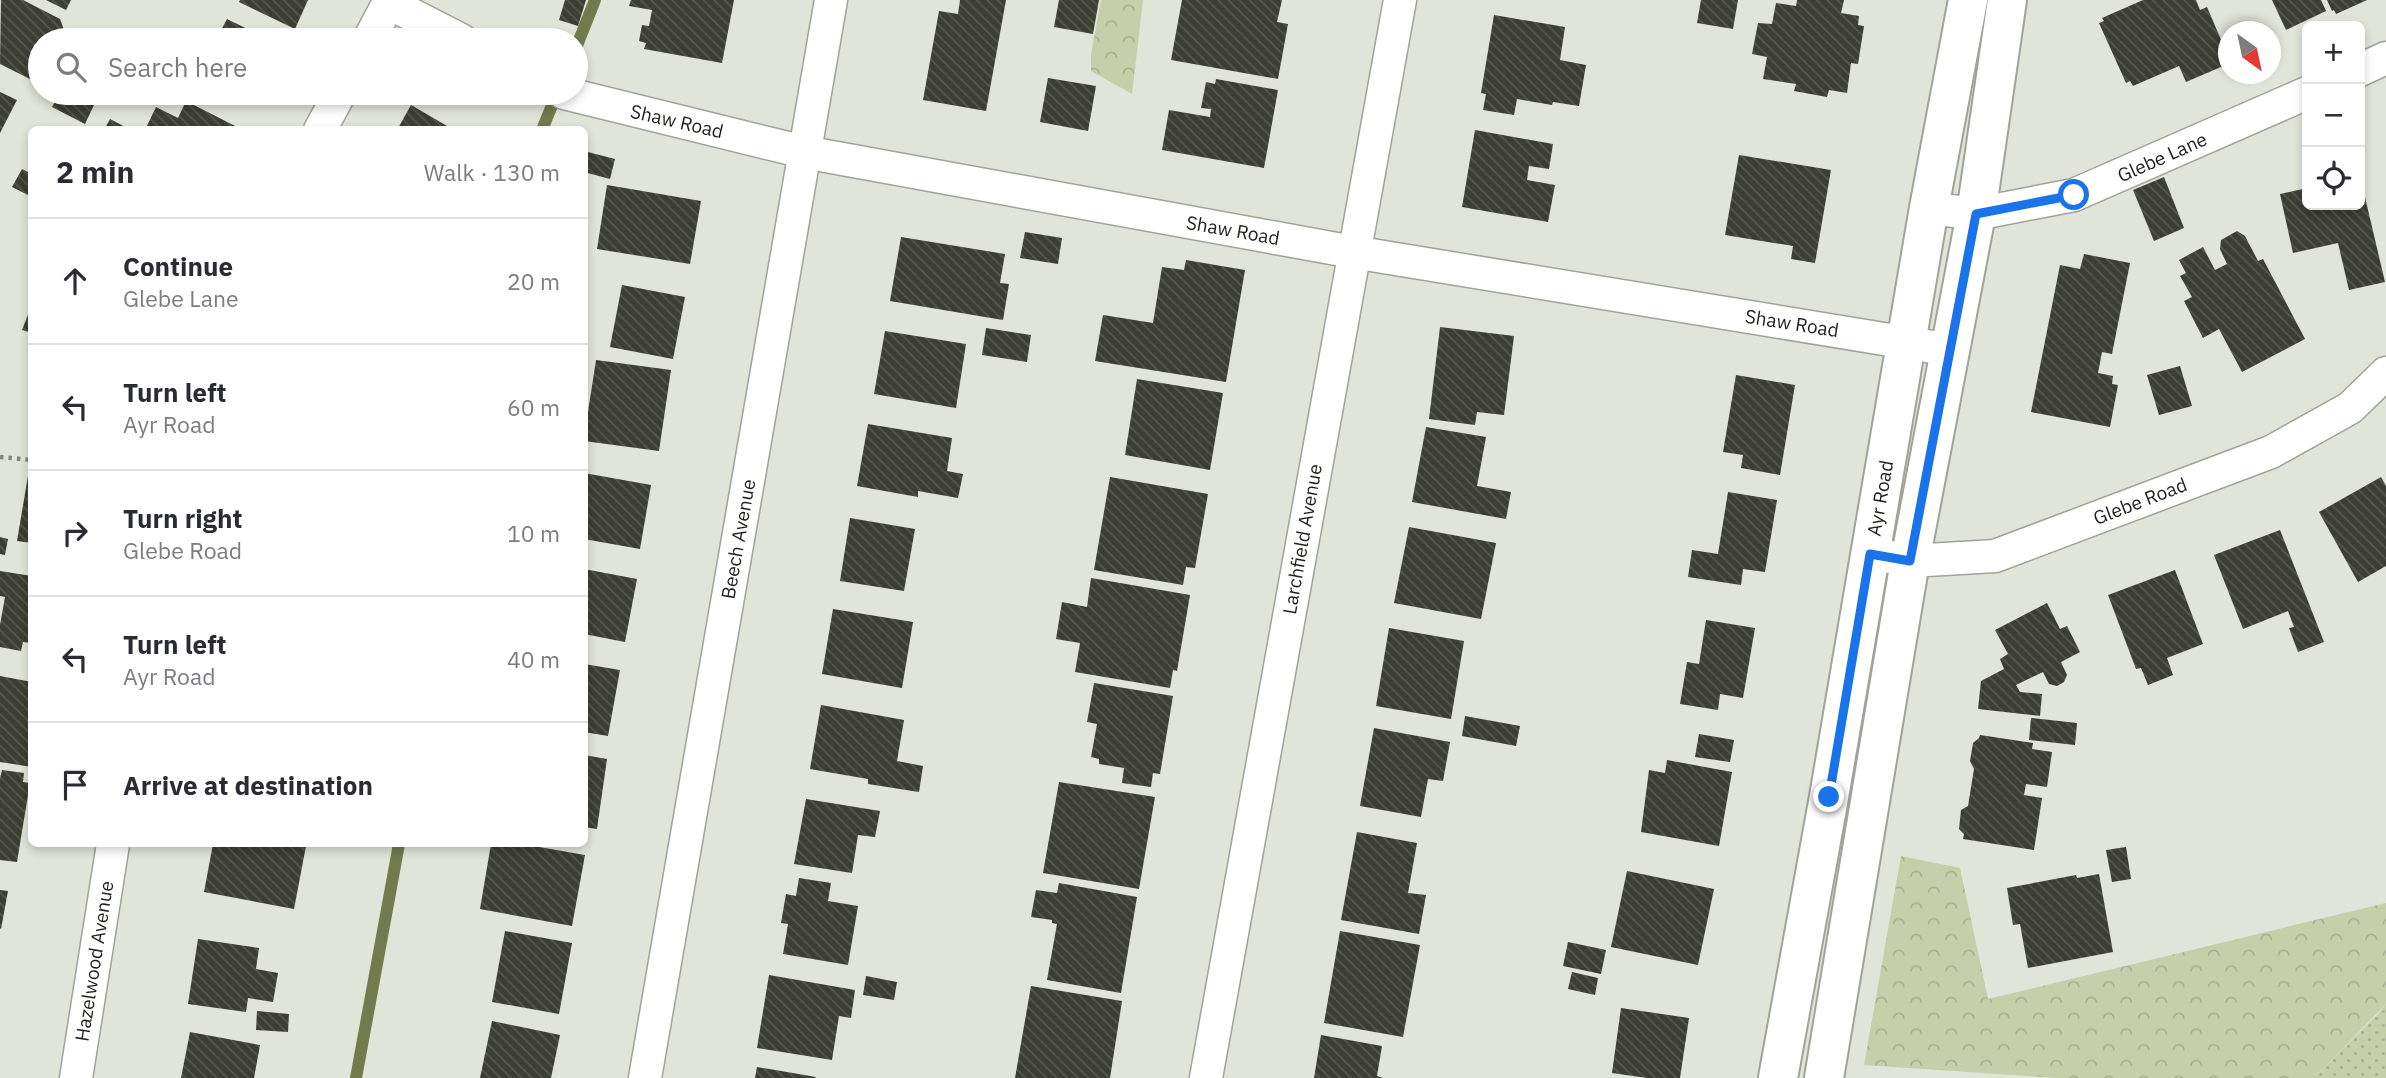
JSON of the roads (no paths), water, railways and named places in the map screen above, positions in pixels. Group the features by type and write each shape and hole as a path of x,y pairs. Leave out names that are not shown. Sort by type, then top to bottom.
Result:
{"main road":[{"name":"Ayr Road","path":"1777,1078 1829,797 1929,208 1968,0"},
{"path":"1824,1078 1910,561 1976,214 2007,0"}],"street":[{"name":"Beech Avenue","path":"645,1078 831,0"},
{"name":"Larchfield Avenue","path":"1206,1078 1400,0"},
{"path":"375,28 389,1 439,28"},
{"path":"2365,68 2386,58"},
{"name":"Glebe Lane","path":"1929,208 1976,214 2074,195 2302,95"},
{"name":"Shaw Road","path":"588,99 804,152 1353,252 1951,350"},
{"path":"322,126 334,105"},
{"name":"Glebe Road","path":"1870,554 1910,561 1995,556 2271,452 2350,408 2386,373"},
{"name":"Hazelwood Avenue","path":"76,1078 113,847"}],"waterway":[{"path":"584,28 595,0"},
{"path":"544,126 552,105"},
{"path":"356,1078 398,847"}]}
